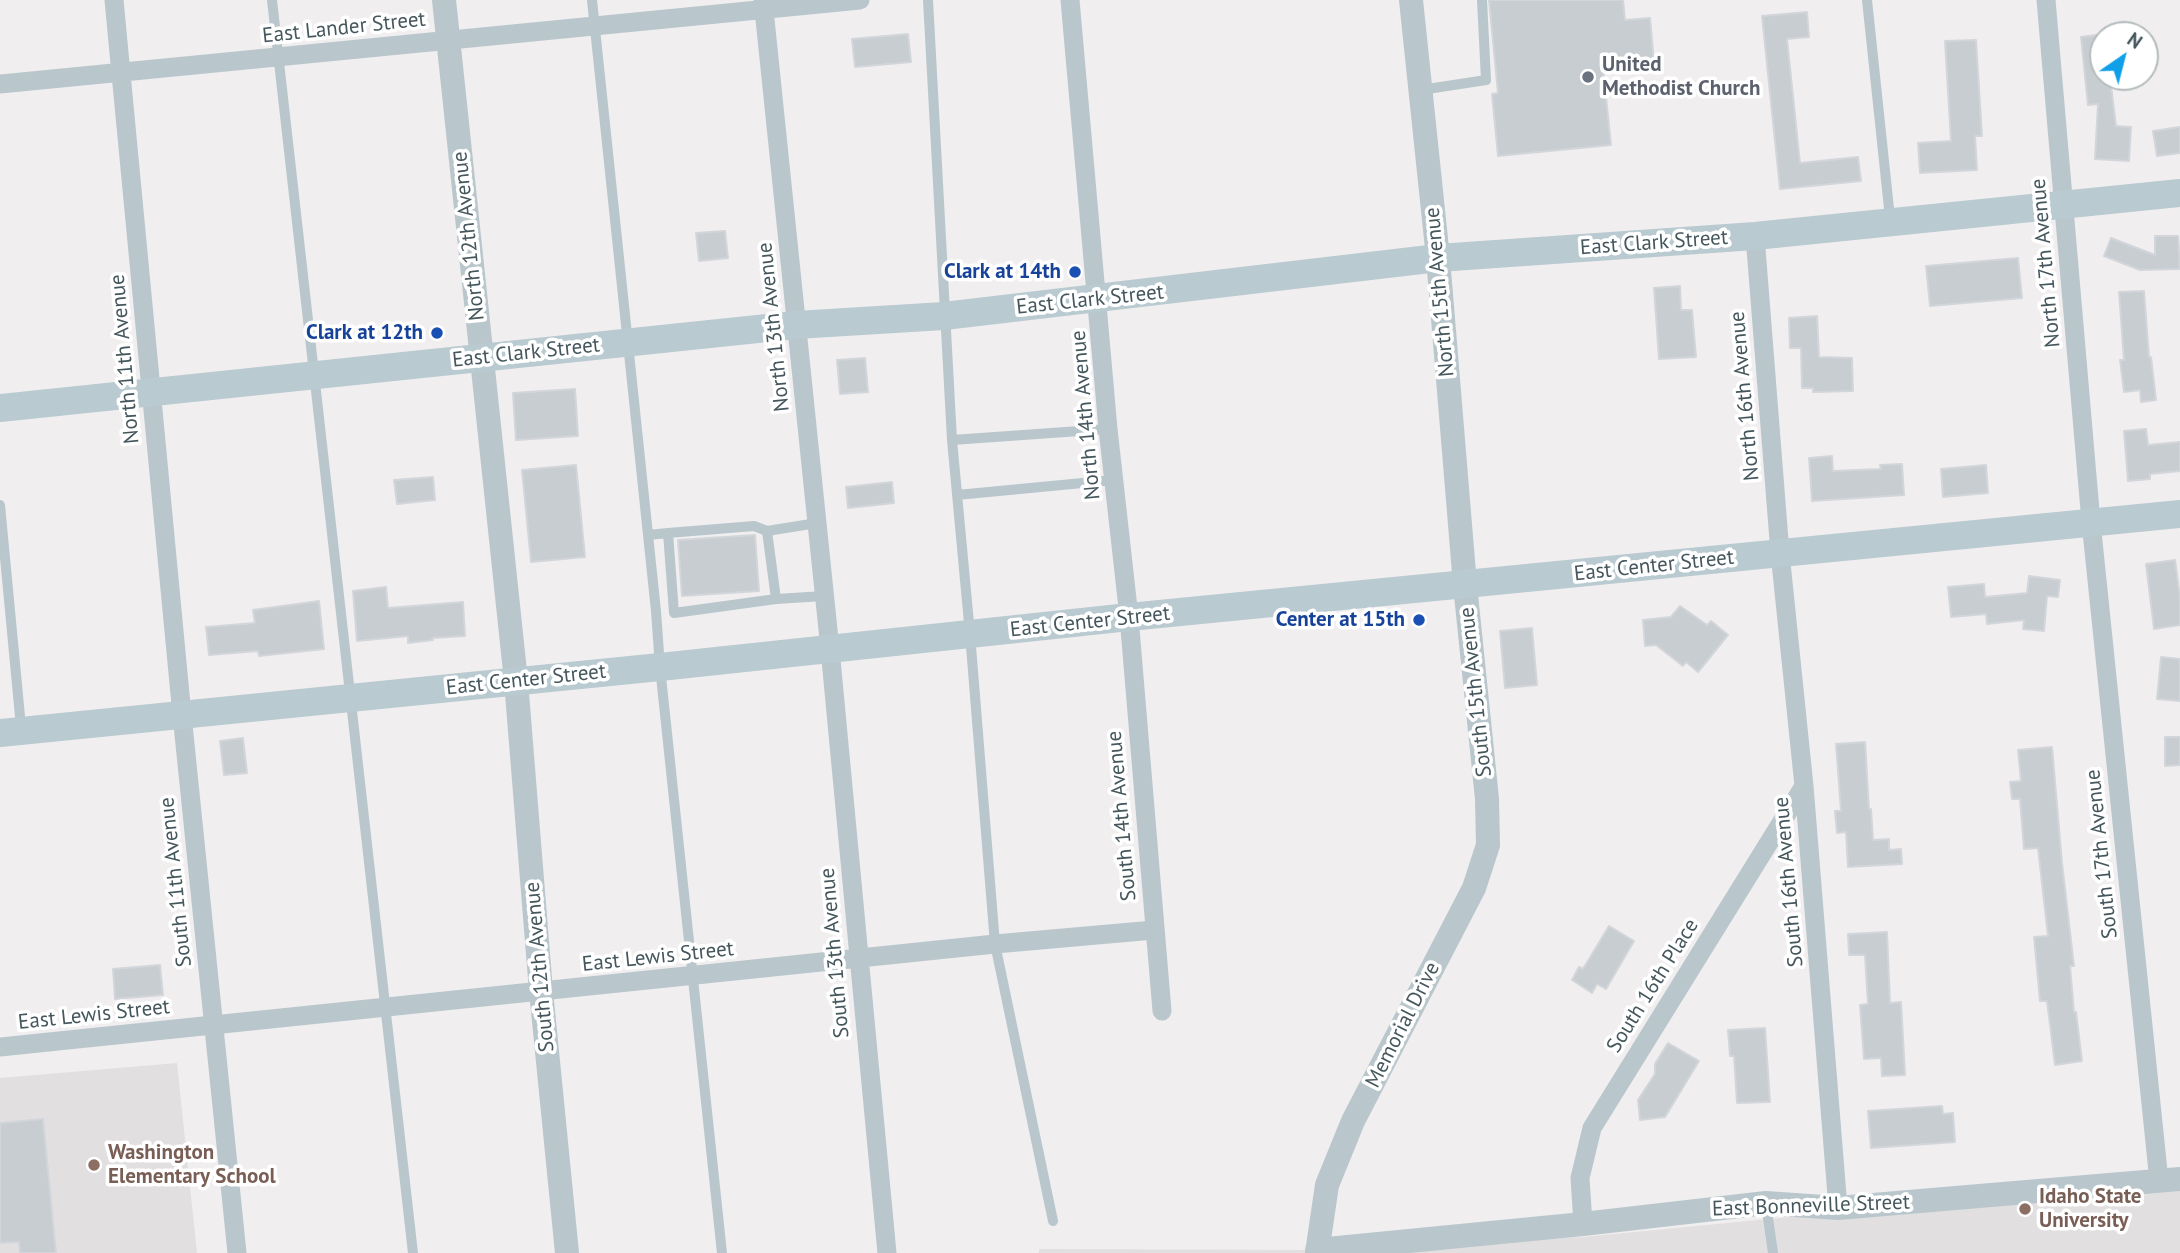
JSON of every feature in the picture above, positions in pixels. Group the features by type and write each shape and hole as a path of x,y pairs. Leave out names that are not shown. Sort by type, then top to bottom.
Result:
{"main road":[{"name":"East Clark Street","path":"0,408 796,325 944,316 1438,258 1755,236 2180,193"},
{"name":"East Center Street","path":"11,732 1129,617 2180,514"}],"street":[{"name":"North 11th Avenue","path":"114,0 182,715"},
{"name":"North 12th Avenue","path":"444,0 516,681"},
{"name":"East Lander Street","path":"0,85 594,26 764,5 860,0"},
{"name":"North 14th Avenue","path":"1070,0 1108,429 1129,617"},
{"name":"North 15th Avenue","path":"1411,0 1438,258 1465,585"},
{"name":"North 17th Avenue","path":"2046,0 2091,522"},
{"name":"North 13th Avenue","path":"764,5 830,649"},
{"name":"North 16th Avenue","path":"1755,236 1780,553"},
{"name":"South 17th Avenue","path":"2091,522 2169,1180"},
{"name":"South 16th Avenue","path":"1780,553 1804,786 1839,1208"},
{"name":"South 15th Avenue","path":"1465,585 1487,799"},
{"name":"South 14th Avenue","path":"1129,617 1161,1011"},
{"name":"South 13th Avenue","path":"830,649 887,1253"},
{"name":"South 12th Avenue","path":"516,681 541,992 567,1253"},
{"name":"South 11th Avenue","path":"182,715 237,1253"},
{"name":"South 16th Place","path":"1583,1224 1580,1178 1592,1128 1804,786"},
{"name":"Memorial Drive","path":"1317,1252 1328,1185 1353,1121 1474,888 1488,845 1487,799"},
{"name":"East Lewis Street","path":"0,1047 995,944 1154,930"},
{"name":"East Bonneville Street","path":"1317,1252 1766,1203 1839,1208 2169,1180"}],"lane":[{"path":"272,0 413,1253"},
{"path":"592,0 723,1253"},
{"path":"928,0 952,440 995,944 1053,1220"},
{"path":"1420,90 1486,80 1482,0"},
{"path":"1867,0 1891,222"},
{"path":"952,440 1108,429"},
{"path":"957,495 1114,480"},
{"path":"0,505 11,732"},
{"path":"648,535 754,526 767,531 817,523"},
{"path":"767,531 776,598"},
{"path":"668,533 674,613 776,598 824,596"},
{"path":"1766,1203 1773,1253"}],"shaded area":[{"name":"Washington Elementary School","path":"177,1063 197,1253 0,1253 0,1078"},
{"name":"Idaho State University","path":"2180,1179 2180,1253 1039,1253 1039,1249 1317,1250 1583,1237"}],"building":[{"name":"United Methodist Church","path":"1489,0 1623,0 1625,20 1650,18 1654,63 1603,68 1611,145 1498,156 1492,94 1498,93"},
{"path":"1807,12 1809,37 1787,39 1800,163 1858,157 1861,181 1780,189 1762,16"},
{"path":"908,34 911,62 855,67 852,39"},
{"path":"2089,36 2089,91 2112,91 2116,126 2131,127 2129,161 2095,159 2098,104 2088,105 2081,37"},
{"path":"1976,40 1982,136 1975,136 1977,170 1920,173 1918,143 1951,141 1945,41"},
{"path":"2180,127 2180,153 2157,156 2153,131"},
{"path":"725,231 728,258 699,261 696,233"},
{"path":"2155,236 2178,236 2180,269 2140,270 2104,256 2111,238 2155,255"},
{"path":"2018,258 2022,298 1930,306 1926,266"},
{"path":"1680,286 1681,310 1692,310 1696,357 1659,359 1654,288"},
{"path":"2144,291 2149,357 2156,400 2141,402 2140,390 2124,392 2120,360 2124,360 2119,292"},
{"path":"1817,316 1819,357 1852,358 1853,391 1813,392 1813,388 1802,388 1801,348 1790,348 1789,318"},
{"path":"865,358 868,392 840,394 837,360"},
{"path":"575,389 578,436 516,440 513,393"},
{"path":"2146,429 2148,445 2180,442 2180,471 2150,474 2150,479 2128,481 2124,431"},
{"path":"1832,456 1833,471 1881,469 1880,465 1902,464 1904,495 1812,501 1809,458"},
{"path":"576,465 585,557 531,562 522,470"},
{"path":"1986,465 1988,493 1943,497 1941,469"},
{"path":"433,477 435,500 397,504 394,480"},
{"path":"892,482 894,503 848,508 846,487"},
{"path":"755,535 759,591 682,596 678,540"},
{"path":"2175,560 2180,625 2154,629 2146,564"},
{"path":"2029,576 2060,580 2058,597 2047,596 2044,631 2023,629 2024,620 1987,624 1986,614 1951,617 1948,587 1984,584 1985,597 2027,593"},
{"path":"386,587 388,608 463,602 465,636 408,643 408,636 357,641 353,591"},
{"path":"319,601 324,649 259,656 258,651 209,655 206,627 255,623 253,610"},
{"path":"1680,606 1707,625 1711,621 1728,635 1698,672 1686,662 1683,666 1656,645 1645,646 1643,620 1671,617"},
{"path":"1532,628 1537,685 1505,688 1500,631"},
{"path":"2161,657 2180,659 2180,701 2157,699"},
{"path":"2165,737 2180,737 2180,765 2165,766"},
{"path":"243,738 247,773 224,775 220,741"},
{"path":"1865,742 1873,840 1889,839 1889,850 1901,849 1902,864 1848,867 1846,832 1837,833 1835,811 1841,811 1836,744"},
{"path":"2052,747 2074,966 2070,966 2074,1012 2082,1061 2055,1065 2047,1001 2040,1001 2034,937 2048,936 2038,848 2024,849 2020,799 2012,799 2010,782 2021,781 2018,750"},
{"path":"1609,926 1634,941 1606,989 1597,984 1592,993 1572,980 1579,967 1583,969"},
{"path":"1887,932 1890,1003 1901,1002 1905,1075 1882,1076 1881,1058 1864,1059 1860,1005 1868,1004 1865,955 1849,955 1848,934"},
{"path":"160,965 163,995 115,999 113,969"},
{"path":"1765,1028 1770,1102 1737,1103 1734,1056 1730,1056 1728,1030"},
{"path":"1668,1043 1699,1061 1665,1117 1640,1120 1638,1100 1655,1074 1655,1064"},
{"path":"1942,1106 1943,1114 1953,1113 1955,1142 1871,1148 1868,1111"},
{"name":"Washington Elementary School","path":"43,1119 56,1253 20,1253 19,1242 0,1243 0,1123"}],"place":[{"name":"United Methodist Church","path":"1588,77"},
{"name":"Clark at 14th","path":"1075,272"},
{"name":"Clark at 12th","path":"437,333"},
{"name":"Center at 15th","path":"1419,620"},
{"name":"Washington Elementary School","path":"94,1165"},
{"name":"Idaho State University","path":"2025,1209"}]}
